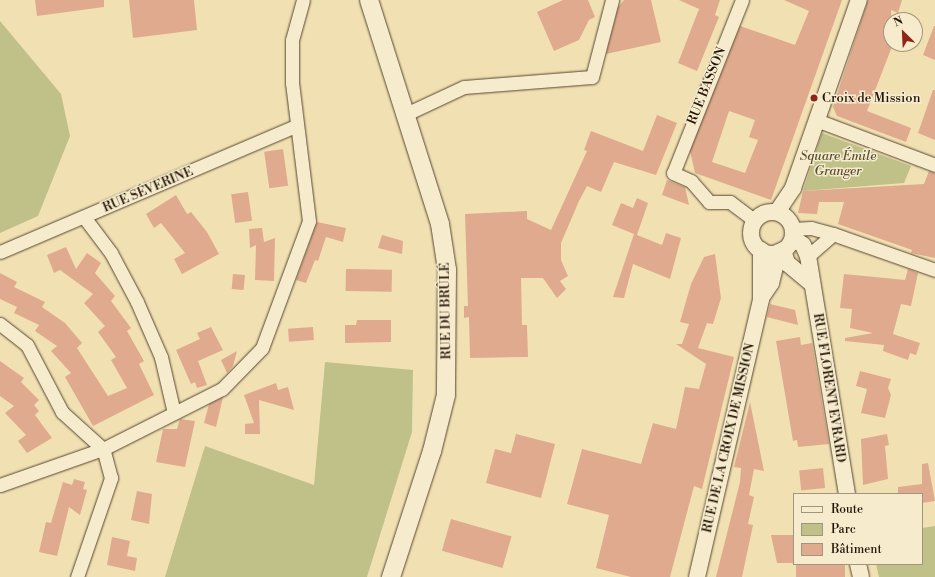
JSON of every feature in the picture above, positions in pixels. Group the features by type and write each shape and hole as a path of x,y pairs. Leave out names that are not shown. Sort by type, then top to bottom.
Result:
{"main road":[{"name":"RUE DU BRÛLÉ","path":"370,0 440,224 447,270 446,395 432,451 391,577"}],"street":[{"path":"0,485 103,449 222,389 262,348 310,221 296,126 292,40 303,0"},
{"path":"406,114 464,87 592,77 612,0"},
{"name":"RUE BASSON","path":"742,0 673,173 691,181 709,202 730,202 755,221"},
{"path":"777,212 793,188 859,0"},
{"path":"816,120 935,165"},
{"name":"RUE SÉVERINE","path":"0,252 296,126"},
{"path":"811,283 787,263 787,242 786,217 777,212 766,213 755,221 752,237 761,250 787,242 811,228 833,234 935,270"},
{"path":"84,217 111,253 137,302 161,357 174,413"},
{"path":"787,242 803,245 808,256 833,234"},
{"name":"RUE DE LA CROIX DE MISSION","path":"761,299 772,279 787,242"},
{"name":"RUE DE LA CROIX DE MISSION","path":"697,577 761,299 761,250"},
{"name":"RUE FLORENT EVRARD","path":"808,256 811,283 847,493"},
{"path":"772,279 796,270"},
{"path":"0,324 27,345 62,412 103,449 111,478 77,577"},
{"path":"858,565 860,577"}],"green space":[{"path":"0,21 61,94 70,136 38,216 0,233"},
{"name":"Square Émile Granger","path":"822,133 911,166 904,183 803,191"},
{"path":"325,362 413,370 412,432 367,577 165,577 205,446 314,485"},
{"path":"935,526 935,577 879,577 876,565 923,565 923,528"}],"building":[{"path":"35,0 104,0 104,7 37,16"},
{"path":"129,0 194,0 197,30 133,38"},
{"path":"563,0 588,0 595,17 589,20 579,40 554,51 537,12"},
{"path":"624,0 651,0 661,42 606,54 618,7"},
{"path":"679,0 720,0 715,15 719,17 697,71 678,63 699,9"},
{"path":"784,0 842,0 771,200 695,173 690,151 740,26 795,45 809,11","holes":["729,111 755,120 749,137 758,140 745,173 712,162"]},
{"path":"868,0 902,0 898,12 891,10 891,12 883,12 883,52 890,52 867,111 911,128 906,142 837,116 833,107"},
{"path":"935,26 935,60 923,55"},
{"path":"933,90 935,90 935,140 918,133"},
{"path":"657,115 677,123 656,175 614,162 601,192 587,186 579,201 561,243 561,260 568,276 560,281 566,289 557,298 543,278 521,278 522,325 527,325 528,357 470,358 469,317 464,318 464,306 468,306 465,214 527,211 527,219 551,230 587,151 584,150 591,131 643,151"},
{"path":"283,149 288,186 269,188 264,152"},
{"path":"929,171 935,173 935,258 911,253 912,250 838,224 844,202 819,202 817,214 798,213 803,191 924,184"},
{"path":"667,180 685,187 689,205 662,195"},
{"path":"248,192 252,221 235,223 231,194"},
{"path":"176,195 187,214 191,212 207,232 219,254 182,274 174,259 185,253 161,223 154,228 146,214"},
{"path":"637,198 648,203 637,235 662,245 666,233 681,238 670,279 633,264 624,298 613,297 634,234 612,225 621,203 633,208"},
{"path":"317,222 346,228 343,242 326,237 318,261 315,260 306,283 296,280"},
{"path":"262,228 264,242 275,238 274,281 255,280 256,245 250,248 249,229"},
{"path":"382,235 403,241 402,254 378,248"},
{"path":"66,247 76,269 87,253 101,263 95,273 115,296 111,301 131,328 127,331 144,361 139,364 154,395 93,426 65,377 71,373 51,351 57,346 35,331 39,325 14,313 17,307 0,299 0,273 17,282 14,287 45,302 42,307 65,323 82,343 77,348 108,396 127,388 111,360 116,357 98,332 105,326 84,303 93,294 60,270 54,273 47,255"},
{"path":"715,254 721,298 713,324 707,323 698,348 734,357 702,489 694,486 670,577 631,577 596,568 609,515 567,504 582,449 641,464 653,423 676,429 685,387 699,389 706,364 676,344 682,344 689,324 680,322 691,284 704,257"},
{"path":"346,269 392,270 392,292 346,291"},
{"path":"908,269 918,273 911,306 901,304 893,334 920,343 916,355 910,353 908,360 883,351 884,345 845,341 845,338 873,333 850,328 852,309 840,308 844,274 905,280"},
{"path":"233,274 245,275 244,290 232,289"},
{"path":"770,304 795,310 798,325 767,317"},
{"path":"357,320 391,320 391,342 345,343 345,325 356,325"},
{"path":"211,327 223,350 198,361 207,385 197,388 195,382 191,384 176,350 200,339 197,333"},
{"path":"313,327 314,340 289,342 288,329"},
{"path":"800,337 801,345 812,343 829,444 798,447 797,440 793,441 776,341"},
{"path":"237,351 233,366 227,373 221,360"},
{"path":"0,361 24,378 21,382 39,400 34,405 39,411 35,415 52,438 27,453 18,441 26,435 5,413 14,406 0,396"},
{"path":"860,371 891,379 888,388 891,395 885,418 861,413 867,389 856,386"},
{"path":"276,383 278,390 288,387 294,410 259,400 260,434 245,434 245,424 254,423 244,395"},
{"path":"223,397 216,427 204,423 209,404"},
{"path":"750,402 764,471 754,469 749,495 754,497 748,524 753,525 742,577 716,577 740,482 741,468 734,467"},
{"path":"180,419 195,421 185,467 156,462 163,429 177,429"},
{"path":"516,434 555,444 541,498 486,483 495,449 511,453"},
{"path":"887,434 889,445 885,446 888,479 863,485 861,439"},
{"path":"928,463 935,501 923,503 923,493 898,493 898,487 922,484 922,464"},
{"path":"823,468 825,488 801,490 799,471"},
{"path":"74,479 85,482 83,489 87,490 80,515 69,507 57,556 39,552 46,522 51,523 63,482 72,485"},
{"path":"137,491 152,494 149,524 131,520"},
{"path":"451,519 512,536 502,568 442,551"},
{"path":"771,535 793,535 793,563 777,563"},
{"path":"112,537 130,541 127,556 137,558 135,571 107,565"},
{"path":"796,565 845,565 845,577 796,577"}],"place":[{"name":"Croix de Mission","path":"814,98"}]}
